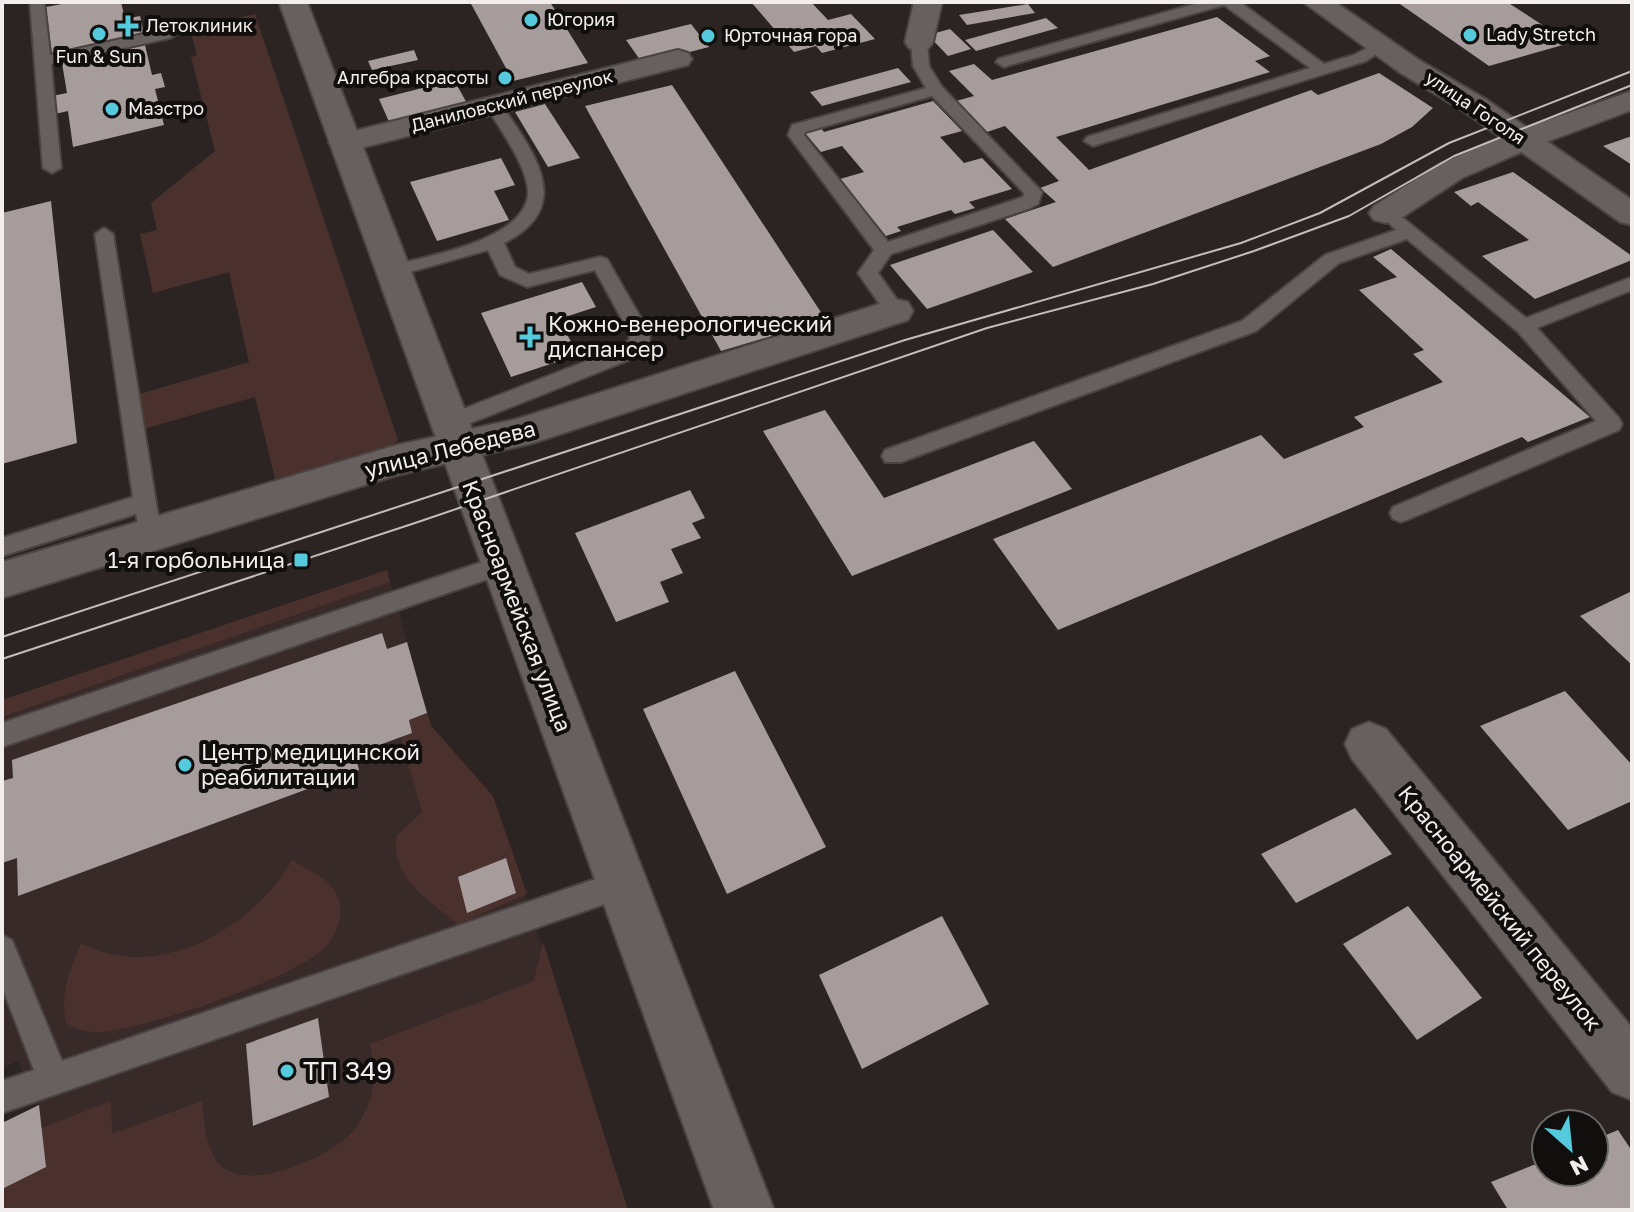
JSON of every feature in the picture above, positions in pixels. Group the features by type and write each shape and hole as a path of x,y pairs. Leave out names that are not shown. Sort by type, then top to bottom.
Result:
{"street":[{"name":"Красноармейская улица","path":"293,2 744,1210"},
{"path":"919,42 928,2"},
{"name":"улица Гоголя","path":"1317,2 1380,46 1451,89 1632,215"},
{"name":"Даниловский переулок","path":"345,143 678,59"},
{"path":"1398,222 1451,171 1522,140 1632,100"},
{"name":"улица Лебедева","path":"2,580 147,518 397,460 453,435 519,433 895,311"},
{"name":"Красноармейский переулок","path":"1369,744 1632,1072"}],"lane":[{"path":"37,2 52,168"},
{"path":"1004,62 1219,2"},
{"path":"1230,2 1322,70"},
{"path":"42,61 170,33"},
{"path":"895,311 868,273 884,250 1032,200 1030,186 935,90 921,66 919,42"},
{"path":"1093,141 1360,58 1380,46"},
{"path":"884,250 796,135 798,129 935,90"},
{"path":"392,271 494,242 517,230 529,217 538,198 536,182 494,106"},
{"path":"893,456 1249,326 1332,259 1398,222 1524,326 1611,424 1401,513"},
{"path":"2,547 147,518 104,234"},
{"path":"453,435 622,355 639,343 640,334 600,263 527,281 507,271 494,242"},
{"path":"1524,326 1632,283"},
{"path":"2,735 503,564"},
{"path":"2,1097 622,884"},
{"path":"2,950 53,1078"}],"shaded area":[{"path":"255,14 398,440 360,458 276,482 255,397 140,430 136,395 249,362 229,272 153,293 140,234 157,230 151,203 215,151 191,57 197,55 190,29"},
{"path":"387,570 431,725 493,796 628,1210 2,1210 39,1105 18,1061 2,1068 2,700"},
{"path":"387,570 390,582 2,717 2,700"},
{"path":"427,713 431,726 493,796 527,894 458,924 414,887 406,877 396,852 396,836 422,812 401,738 412,733 409,720"},
{"path":"292,860 329,884 339,902 340,917 336,931 328,944 312,957 255,986 151,1022 95,1032 66,1023 65,992 81,944 110,954 137,957 190,947 239,920 278,882"},
{"path":"543,942 628,1210 2,1210 2,1189 42,1128 111,1101 112,1134 202,1101 209,1146 216,1160 228,1171 245,1175 266,1174 310,1160 346,1138 363,1116 373,1087 370,1044 534,981"}],"building":[{"path":"72,2 121,2 125,19 140,16 144,34 52,54 46,7"},
{"path":"470,2 550,2 588,63 513,81"},
{"path":"751,2 811,2 828,20 851,14 875,39 822,53 816,46 794,52"},
{"path":"1397,2 1507,2 1570,43 1489,66"},
{"path":"1028,4 1035,13 967,25 959,15"},
{"path":"1217,17 1270,56 1255,61 1270,72 1056,137 1089,170 1311,90 1318,95 1379,73 1433,108 1412,127 1381,144 1053,267 1005,219 1056,202 1040,188 1059,181 1005,126 987,132 956,101 974,96 949,71 974,64 992,80"},
{"path":"1046,18 1058,28 976,51 965,40"},
{"path":"691,24 709,47 643,64 626,40"},
{"path":"950,29 971,49 948,56 928,35"},
{"path":"145,45 152,75 161,73 165,87 155,89 164,125 73,147 68,111 55,114 52,96 67,93 62,63"},
{"path":"414,50 418,60 372,70 368,61"},
{"path":"898,68 911,82 822,106 810,92"},
{"path":"454,80 468,105 390,124 379,99"},
{"path":"672,85 826,320 721,351 585,106"},
{"path":"933,101 962,131 940,137 964,163 982,158 1012,189 969,202 975,208 955,214 951,210 897,227 901,231 886,236 840,179 864,172 842,146 821,152 805,133 821,128 824,132"},
{"path":"545,104 580,158 548,167 515,112"},
{"path":"1632,136 1632,165 1603,146"},
{"path":"501,158 515,185 494,191 509,220 437,241 410,182"},
{"path":"1513,172 1632,256 1632,260 1535,299 1482,256 1529,240 1478,202 1471,206 1454,192"},
{"path":"51,201 77,443 2,464 2,213"},
{"path":"993,230 1033,272 927,309 890,265"},
{"path":"1391,249 1590,417 1528,442 1522,437 1058,630 993,539 1261,435 1284,459 1364,427 1354,417 1443,382 1413,354 1424,350 1359,290 1397,277 1373,257"},
{"name":"Кожно-венерологический диспансер","path":"582,282 596,307 559,319 578,355 511,377 481,313"},
{"path":"825,410 884,498 1034,441 1072,489 852,576 763,431"},
{"path":"690,490 705,518 692,523 701,538 671,549 683,573 660,582 669,602 616,622 575,533"},
{"path":"1632,591 1632,665 1580,616"},
{"name":"Центр медицинской реабилитации","path":"382,633 387,649 407,642 427,713 409,720 412,733 355,754 359,770 18,896 17,858 2,863 2,781 13,778 12,760"},
{"path":"735,671 826,847 727,894 643,709"},
{"path":"1565,691 1632,765 1632,801 1568,830 1480,726"},
{"path":"1355,808 1392,854 1296,903 1261,854"},
{"path":"506,858 516,893 467,913 458,877"},
{"path":"1408,906 1482,998 1417,1040 1343,944"},
{"path":"942,916 989,1004 862,1069 819,975"},
{"name":"ТП 349","path":"318,1018 329,1097 253,1126 246,1044"},
{"path":"39,1105 46,1167 2,1189 2,1123"},
{"path":"1618,1130 1632,1151 1632,1210 1508,1210 1491,1182 1530,1166 1530,1188 1610,1188 1610,1133"}],"tram line":[{"path":"2,637 905,340 1241,243 1320,213 1449,143 1632,71"},
{"path":"2,659 418,522 987,328 1153,284 1254,251 1349,216 1454,156 1632,85"}],"place":[{"name":"Югория","path":"531,20"},
{"name":"Летоклиник","path":"128,26"},
{"name":"Fun & Sun","path":"99,34"},
{"name":"Lady Stretch","path":"1470,35"},
{"name":"Юрточная гора","path":"708,36"},
{"name":"Алгебра красоты","path":"505,78"},
{"name":"Маэстро","path":"112,109"},
{"name":"Кожно-венерологический диспансер","path":"530,337"},
{"name":"1-я горбольница","path":"301,560"},
{"name":"Центр медицинской реабилитации","path":"185,765"},
{"name":"ТП 349","path":"287,1071"}]}
